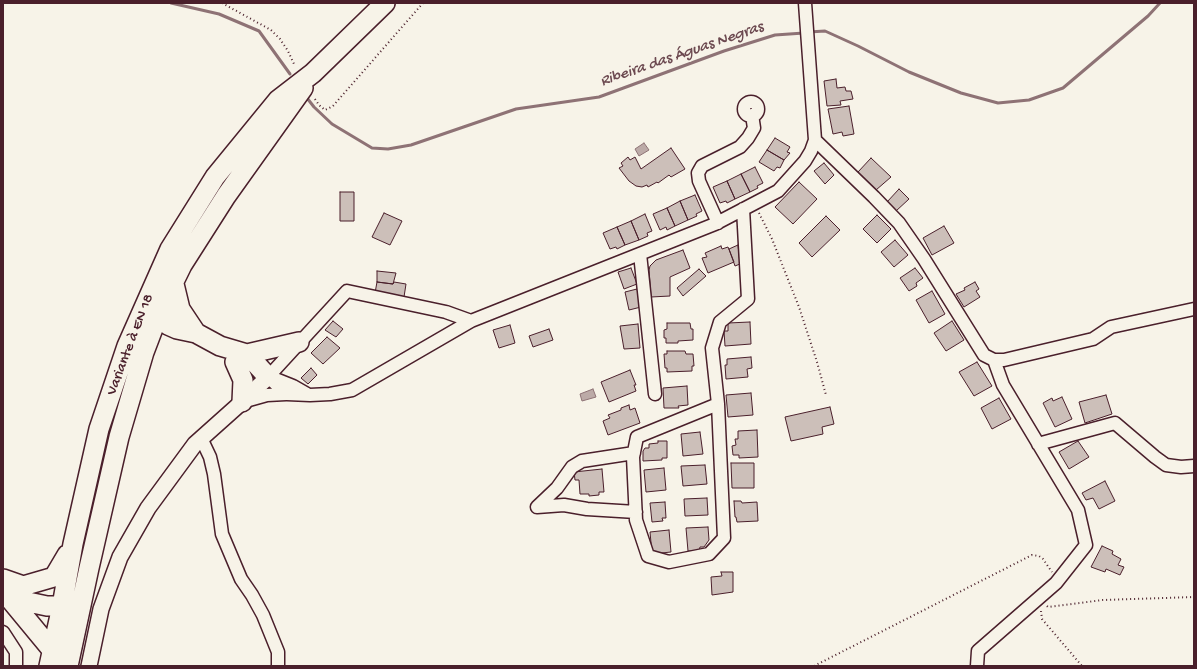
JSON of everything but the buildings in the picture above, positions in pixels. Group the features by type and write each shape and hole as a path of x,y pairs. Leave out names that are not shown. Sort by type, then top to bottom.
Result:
{"main road":[{"name":"Variante à EN 18","path":"51,658 73,544 99,428 127,346 170,249 215,177 278,100 313,74 385,3"},
{"name":"Variante à EN 18","path":"68,666 119,437 144,352 160,310 182,265 226,196 313,74"},
{"path":"155,283 160,310 168,325 177,329 196,333 241,358 268,377"},
{"path":"174,284 180,309 196,333"},
{"path":"141,314 160,310 180,309"},
{"path":"148,343 177,329"},
{"path":"241,358 300,342"},
{"path":"241,358 243,380 242,402"},
{"path":"12,590 54,577 73,544"},
{"path":"3,579 12,590 51,658"},
{"path":"12,590 47,606 62,606 72,600 85,585"},
{"path":"62,606 69,622 73,646"}],"street":[{"path":"268,377 290,390 310,396 352,390 471,321 718,223 778,191 805,161 815,140 805,3"},
{"path":"718,223 698,173 702,166 740,147 744,143 754,128 752,115"},
{"path":"815,140 899,223 924,259 984,355 994,360 1004,360 1093,340 1111,327 1194,309"},
{"path":"718,404 637,437 634,453 636,520 648,556 669,562 709,554 724,538 718,404 712,348 720,322 748,298 747,207"},
{"path":"640,254 655,394"},
{"path":"89,666 101,609 120,557 148,508 195,444 268,377 347,291 446,312 471,321"},
{"path":"285,358 286,374 290,390"},
{"path":"977,666 978,651 1057,581 1086,545 1078,510 1002,385 994,360"},
{"path":"242,402 290,390"},
{"path":"1038,444 1115,423 1154,457 1166,465 1191,464"},
{"path":"201,438 210,457 214,474 222,534 241,579 263,615 278,652 278,666"},
{"path":"634,453 582,461 572,467 558,488 537,507 564,505 587,509 636,512"},
{"path":"3,632 16,652 16,666"}],"path":[{"path":"222,3 271,30 280,38 294,64"},
{"path":"316,99 319,105 325,110 334,106 423,3"},
{"path":"747,207 761,215 799,307 826,395"},
{"path":"814,666 1032,555 1039,556 1043,559 1057,581"},
{"path":"1038,598 1048,607 1103,600 1194,597"},
{"path":"1038,598 1042,619 1082,666"}],"shaded area":[{"path":"644,143 649,150 639,156 635,149"},
{"path":"593,389 596,397 582,401 580,394"}],"waterway":[{"name":"Ribeira das Águas Negras","path":"171,3 219,14 259,31 290,74"},
{"name":"Ribeira das Águas Negras","path":"809,32 825,31 909,72 961,93 998,103 1029,100 1063,88 1148,16 1160,3"},
{"name":"Ribeira das Águas Negras","path":"307,98 332,124 372,148 388,149 411,145 516,109 599,97 724,51 775,35 804,33"}]}
